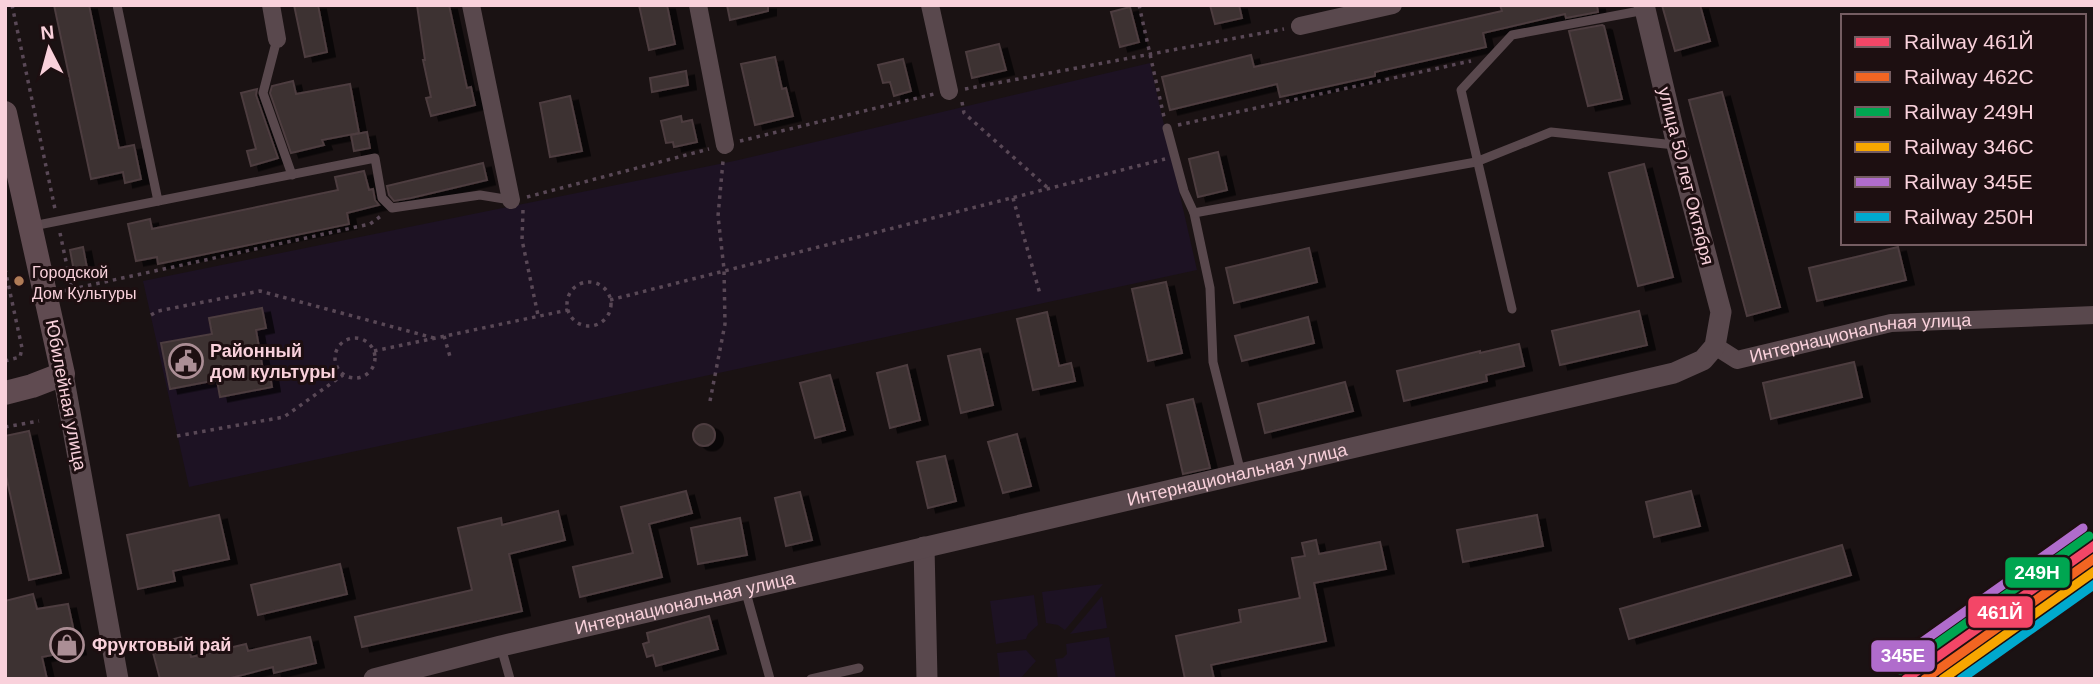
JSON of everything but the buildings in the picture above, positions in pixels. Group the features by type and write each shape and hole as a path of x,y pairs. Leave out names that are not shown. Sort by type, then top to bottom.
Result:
{"main road":[{"name":"Юбилейная улица","path":"5,113 63,374"},
{"path":"5,393 63,374"}],"street":[{"path":"271,5 277,39"},
{"path":"471,5 517,199"},
{"path":"698,5 725,145"},
{"path":"930,5 955,90"},
{"path":"1300,26 1393,5"},
{"name":"улица 50 лет Октября","path":"1645,7 1676,145 1721,312 1716,346"},
{"name":"Интернациональная улица","path":"374,679 501,646 1674,373 1703,360 1716,346 1737,360 1891,323 2095,315"},
{"name":"Юбилейная улица","path":"63,374 118,679"},
{"path":"924,547 927,679"}],"lane":[{"path":"117,5 158,201"},
{"path":"1512,309 1461,90 1512,35 1645,7"},
{"path":"277,39 263,93 292,175"},
{"path":"1167,128 1184,191 1194,213 1210,288 1213,362 1241,473"},
{"path":"1194,213 1476,162 1551,132 1676,145"},
{"path":"30,226 375,158 382,198 392,208 480,195 517,199"},
{"path":"745,589 770,679"},
{"path":"501,646 510,679"},
{"path":"811,679 859,668"}],"path":[{"path":"12,5 72,290"},
{"path":"1139,5 1167,128 1493,56"},
{"path":"538,314 522,240 517,199 725,145 955,90 1300,26"},
{"path":"955,90 964,113 1049,190"},
{"path":"710,401 725,324 724,269 718,216 725,145"},
{"path":"610,300 1174,157"},
{"path":"1013,198 1040,294"},
{"path":"45,293 72,290 370,224 392,208"},
{"path":"5,269 22,348 20,357 5,361"},
{"path":"589,282 602,287 610,300 610,311 597,325 582,325 571,317 568,310 570,293 589,282"},
{"path":"151,315 158,311 260,291 434,338"},
{"path":"374,351 538,314 568,310"},
{"path":"444,336 451,360"},
{"path":"361,338 371,345 375,365 364,377 343,375 336,366 335,352 347,339 361,338"},
{"path":"177,436 284,417 343,375"},
{"path":"5,427 39,421"}],"shaded area":[{"path":"1150,63 1197,270 189,487 143,281 734,161"},
{"path":"1103,584 1065,630 1058,625 1046,623 1042,592"},
{"path":"1034,595 1038,625 1026,639 996,644 990,601"},
{"path":"1102,596 1107,628 1070,634"},
{"path":"1109,637 1116,679 1058,679 1055,659 1063,658 1067,654 1066,644"},
{"path":"1026,650 1036,661 1020,679 1000,679 997,653"}],"rail line":[{"name":"345Е","path":"1894,662 2083,528"},
{"name":"249Н","path":"1900,670 2089,536"},
{"name":"461Й","path":"1906,679 2095,545"},
{"name":"462С","path":"1925,679 2095,558"},
{"name":"346С","path":"1943,679 2095,571"},
{"name":"250Н","path":"1961,679 2095,584"}],"place":[{"name":"Городской Дом Культуры","path":"19,281"},
{"name":"Районный дом культуры","path":"186,361"},
{"name":"Фруктовый рай","path":"67,645"}]}
